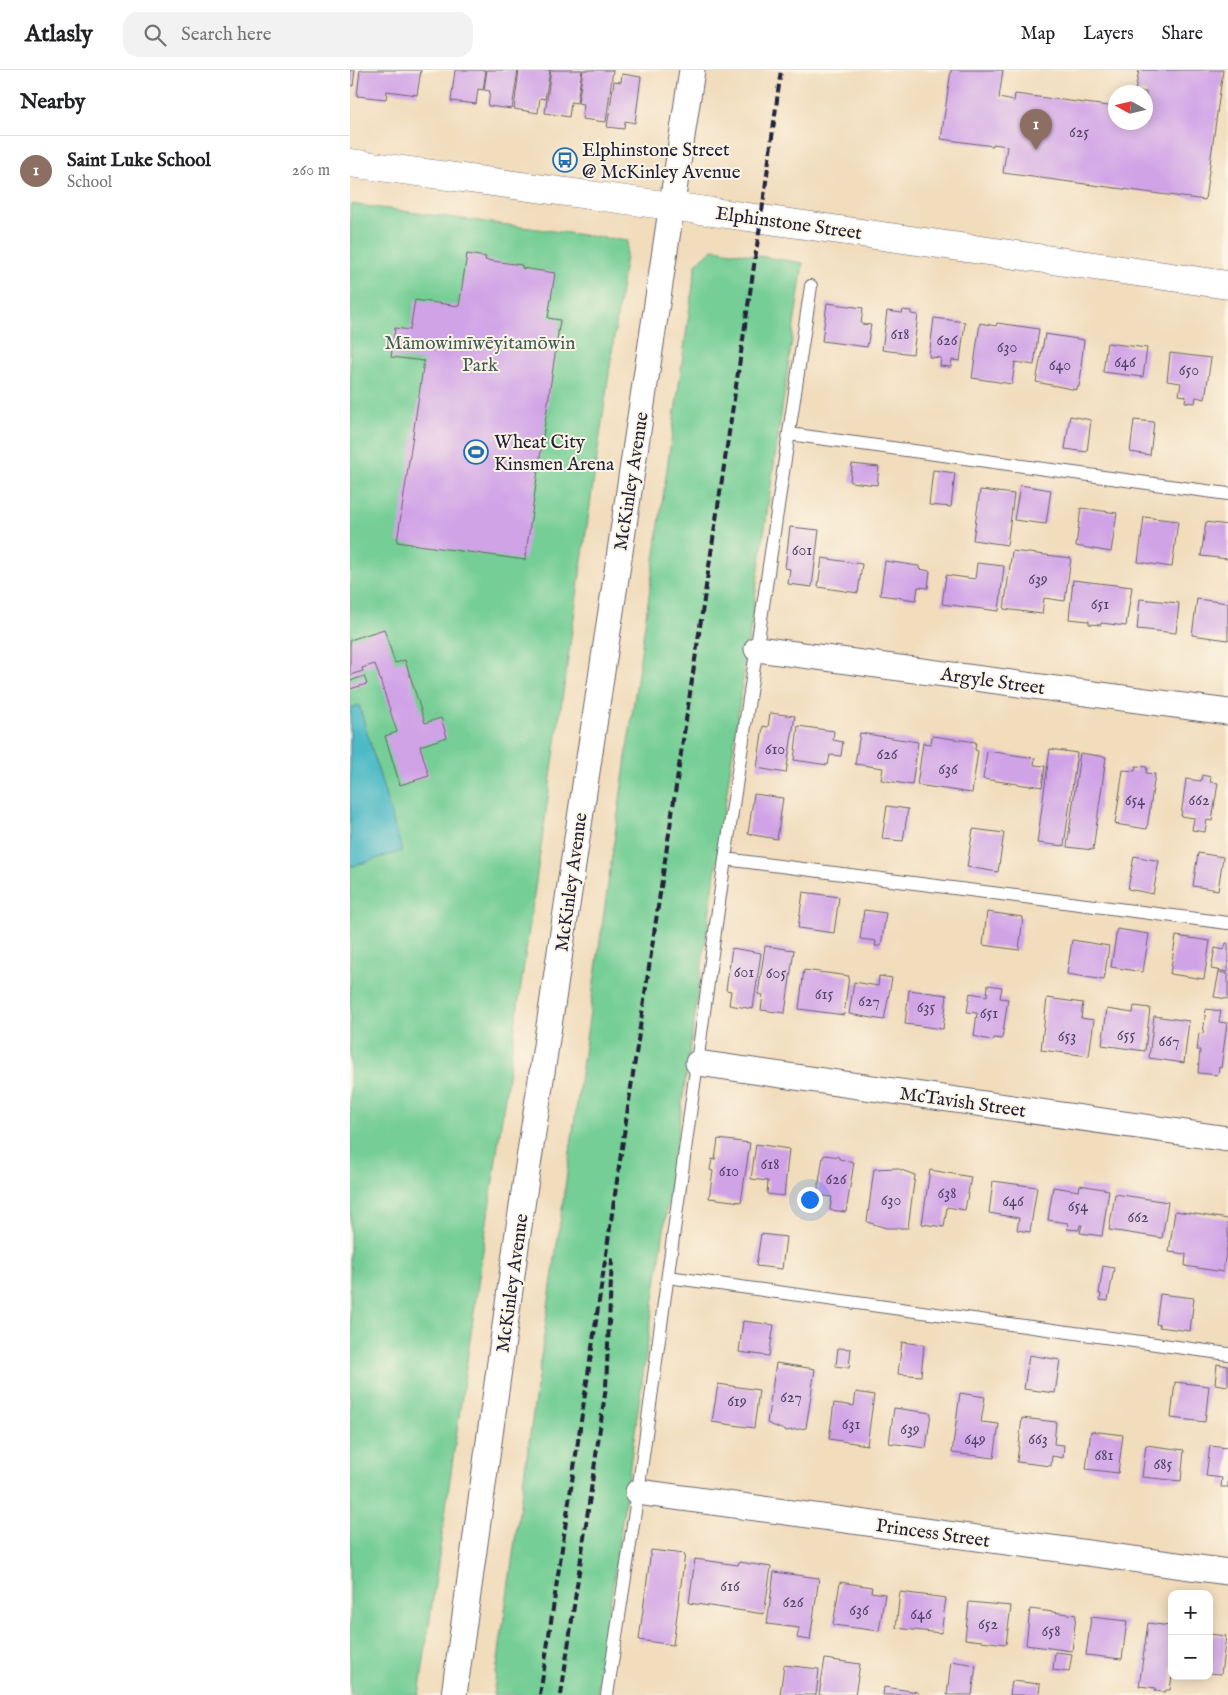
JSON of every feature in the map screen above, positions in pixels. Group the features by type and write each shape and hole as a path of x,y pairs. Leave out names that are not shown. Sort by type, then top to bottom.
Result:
{"street":[{"name":"McKinley Avenue","path":"454,1695 516,1246 692,70"},
{"name":"Elphinstone Street","path":"350,163 1228,284"},
{"name":"Argyle Street","path":"757,649 1228,712"},
{"name":"McTavish Street","path":"698,1063 1228,1138"},
{"name":"Princess Street","path":"638,1492 1228,1572"}],"lane":[{"path":"607,1695 638,1492 725,858 811,286"},
{"path":"789,434 1228,494"},
{"path":"725,858 1228,923"},
{"path":"668,1278 1228,1354"}],"green space":[{"name":"Māmowimīwēyitamōwin Park","path":"350,204 628,241 419,1695 350,1695"},
{"path":"713,249 803,263 597,1695 493,1695 696,264"}],"water":[{"path":"359,705 402,851 350,867 350,708"}],"building":[{"path":"350,70 355,70 353,86 350,85"},
{"path":"360,70 421,70 417,95 387,91 386,99 357,96"},
{"path":"455,70 486,70 483,90 478,89 476,104 451,101"},
{"path":"487,70 518,70 512,109 488,106 490,91 484,90"},
{"path":"519,70 550,70 545,99 540,98 538,113 514,109"},
{"path":"551,70 582,70 577,103 571,102 569,117 545,113"},
{"path":"583,70 613,70 606,122 582,119 584,104 578,103"},
{"path":"951,70 1003,70 999,98 1014,101 1015,94 1108,106 1108,130 1153,130 1153,85 1136,85 1139,70 1223,70 1205,200 1003,173 1007,146 941,139"},
{"path":"622,74 641,77 635,123 625,121 624,129 607,127 614,81 621,82"},
{"name":"Wheat City Kinsmen Arena","path":"467,254 486,257 485,260 522,265 522,268 555,273 548,318 560,320 525,560 397,542 424,361 391,357 395,328 410,330 415,300 459,306"},
{"path":"827,303 863,308 861,324 871,325 867,347 822,341"},
{"path":"903,310 911,311 911,314 918,315 913,354 882,350 887,311 902,313"},
{"path":"934,318 965,322 960,361 952,360 951,367 940,366 941,358 929,357"},
{"path":"980,323 996,326 997,323 1039,329 1034,365 1015,362 1012,384 972,378"},
{"path":"1045,334 1084,340 1082,367 1077,390 1036,382"},
{"path":"1107,343 1147,348 1143,377 1103,372"},
{"path":"1170,353 1211,358 1205,399 1196,397 1195,403 1185,402 1186,396 1179,395 1181,383 1167,381"},
{"path":"1070,416 1091,420 1087,452 1065,449"},
{"path":"1134,420 1154,422 1150,455 1130,452"},
{"path":"852,464 879,467 877,485 850,482"},
{"path":"933,470 955,473 951,507 929,505"},
{"path":"1020,485 1051,490 1046,524 1014,520"},
{"path":"980,490 1014,494 1007,545 973,540"},
{"path":"1081,508 1117,513 1111,552 1076,546"},
{"path":"1144,517 1178,521 1172,567 1138,562"},
{"path":"1206,522 1228,525 1228,559 1201,556"},
{"path":"790,527 819,530 812,587 788,584 790,569 785,568"},
{"path":"1012,551 1071,558 1065,601 1044,598 1042,614 1004,609"},
{"path":"822,558 862,564 858,593 818,587"},
{"path":"885,561 919,566 919,569 930,571 928,588 918,587 916,600 880,595"},
{"path":"977,563 1004,566 999,611 942,604 946,575 975,579"},
{"path":"1073,580 1132,587 1126,626 1101,623 1101,625 1089,624 1089,621 1069,619"},
{"path":"1140,599 1179,603 1176,633 1137,629"},
{"path":"1197,599 1228,603 1228,640 1192,635"},
{"path":"384,629 395,663 405,660 425,723 441,718 447,737 420,746 429,776 400,785 385,736 397,732 375,664 362,668 363,671 350,675 350,640"},
{"path":"364,676 367,684 350,689 350,681"},
{"path":"770,713 795,716 786,773 757,768 763,726 768,727"},
{"path":"798,726 834,731 833,740 843,742 841,756 830,755 828,765 794,760"},
{"path":"860,733 918,742 912,785 881,780 883,768 855,764"},
{"path":"932,736 976,742 975,750 978,751 972,793 917,785 923,743 931,744"},
{"path":"1050,749 1077,753 1064,846 1037,843"},
{"path":"987,751 1035,758 1034,765 1045,766 1042,787 983,779"},
{"path":"1080,753 1106,757 1093,850 1067,847"},
{"path":"1136,766 1147,767 1146,773 1155,774 1147,829 1115,824 1123,770 1135,771"},
{"path":"1202,775 1211,777 1210,782 1218,783 1212,821 1207,820 1205,832 1192,830 1194,818 1181,816 1186,779 1201,781"},
{"path":"754,794 783,798 777,839 748,834"},
{"path":"887,806 908,809 903,841 882,839"},
{"path":"973,829 1004,833 998,872 967,867"},
{"path":"1198,853 1223,857 1218,890 1193,886"},
{"path":"1134,856 1159,861 1153,894 1128,889"},
{"path":"803,892 839,897 834,933 798,928"},
{"path":"864,910 886,913 881,946 875,946 876,941 860,939"},
{"path":"987,912 1023,917 1019,950 983,945"},
{"path":"1117,929 1149,934 1143,972 1111,967"},
{"path":"1176,936 1210,941 1204,979 1170,974"},
{"path":"1072,940 1109,946 1104,980 1067,974"},
{"path":"1226,943 1228,943 1228,972 1211,969 1215,948 1224,950"},
{"path":"765,946 794,950 785,1013 761,1010 763,995 758,994"},
{"path":"732,948 761,953 753,1009 729,1005 731,991 726,990"},
{"path":"804,970 849,976 844,1015 799,1009"},
{"path":"1219,972 1228,974 1228,999 1214,997"},
{"path":"879,976 892,978 884,1020 849,1014 854,982 878,986"},
{"path":"988,985 1002,987 1000,998 1008,999 1002,1039 994,1038 993,1041 974,1036 977,1013 967,1012 970,993 987,996"},
{"path":"909,990 947,995 943,1029 905,1024"},
{"path":"1047,998 1083,1003 1081,1018 1094,1020 1089,1056 1041,1050"},
{"path":"1134,1006 1150,1008 1145,1051 1102,1045 1107,1009 1133,1013"},
{"path":"1206,1009 1221,1011 1219,1022 1227,1023 1221,1068 1219,1067 1218,1075 1198,1073 1200,1050 1197,1050 1199,1033 1203,1034"},
{"path":"1154,1016 1189,1021 1184,1063 1149,1058"},
{"path":"718,1139 750,1143 741,1202 709,1198 713,1171 710,1170 712,1159 715,1160"},
{"path":"756,1144 789,1149 784,1196 767,1194 768,1181 751,1179"},
{"path":"825,1155 854,1162 846,1212 830,1210 832,1197 817,1195 823,1157"},
{"path":"896,1168 915,1175 908,1228 886,1228 867,1222 874,1169"},
{"path":"930,1170 971,1177 965,1210 947,1207 944,1227 922,1224"},
{"path":"993,1181 1037,1187 1030,1232 1017,1230 1019,1218 989,1213"},
{"path":"1080,1185 1109,1190 1102,1236 1080,1233 1082,1225 1080,1225 1079,1230 1067,1229 1068,1223 1048,1220 1053,1187 1079,1191"},
{"path":"1115,1194 1168,1202 1162,1238 1109,1230"},
{"path":"1175,1211 1228,1219 1228,1240 1223,1272 1185,1266 1186,1254 1169,1252"},
{"path":"761,1234 786,1237 782,1269 756,1266"},
{"path":"1103,1266 1114,1268 1108,1301 1100,1300 1101,1294 1099,1294"},
{"path":"1160,1294 1194,1298 1190,1331 1159,1327 1160,1325 1156,1324"},
{"path":"743,1321 774,1325 769,1356 739,1352"},
{"path":"902,1342 924,1345 921,1376 898,1374"},
{"path":"838,1348 851,1349 849,1368 836,1366"},
{"path":"1029,1355 1060,1360 1055,1393 1024,1389"},
{"path":"776,1363 815,1369 806,1428 786,1431 767,1423"},
{"path":"1217,1364 1228,1366 1228,1386 1215,1384"},
{"path":"1175,1382 1209,1386 1205,1422 1171,1418"},
{"path":"718,1384 759,1390 754,1428 712,1422"},
{"path":"856,1392 874,1395 867,1445 829,1439 834,1403 854,1406"},
{"path":"960,1393 985,1397 981,1422 999,1424 994,1458 952,1453"},
{"path":"894,1408 931,1413 926,1448 889,1443"},
{"path":"1022,1418 1056,1422 1054,1444 1064,1445 1063,1458 1052,1456 1051,1466 1017,1462"},
{"path":"1091,1431 1123,1435 1118,1473 1086,1469"},
{"path":"1146,1445 1184,1450 1181,1481 1142,1477"},
{"path":"1210,1446 1228,1448 1228,1487 1221,1487 1222,1478 1206,1476"},
{"path":"651,1550 685,1554 673,1645 639,1640"},
{"path":"695,1559 738,1565 739,1562 771,1567 764,1614 689,1603"},
{"path":"774,1572 819,1578 810,1640 797,1638 799,1628 767,1624"},
{"path":"840,1582 872,1587 871,1592 885,1594 879,1631 833,1625"},
{"path":"900,1592 946,1598 941,1633 896,1628"},
{"path":"969,1602 1011,1606 1006,1644 965,1639"},
{"path":"1030,1609 1076,1615 1072,1651 1026,1645"},
{"path":"1091,1617 1127,1621 1122,1659 1086,1655"},
{"path":"1148,1623 1168,1626 1168,1680 1171,1680 1170,1690 1165,1692 1155,1691 1156,1688 1139,1686"},
{"path":"1213,1634 1226,1636 1221,1674 1213,1673"},
{"path":"1055,1652 1072,1654 1069,1672 1053,1670"},
{"path":"825,1659 860,1664 855,1695 819,1695"},
{"path":"951,1661 976,1665 972,1695 947,1695"},
{"path":"784,1665 819,1669 816,1695 780,1695"},
{"path":"1012,1681 1040,1684 1039,1695 1010,1695"},
{"path":"884,1687 918,1692 918,1695 883,1695"}],"railway":[{"path":"540,1695 761,219 781,70"},
{"path":"561,1695 606,1387 612,1258"}],"place":[{"name":"Saint Luke School","path":"1036,150"},
{"name":"Elphinstone Street @ McKinley Avenue","path":"565,160"},
{"name":"Wheat City Kinsmen Arena","path":"476,452"}]}
